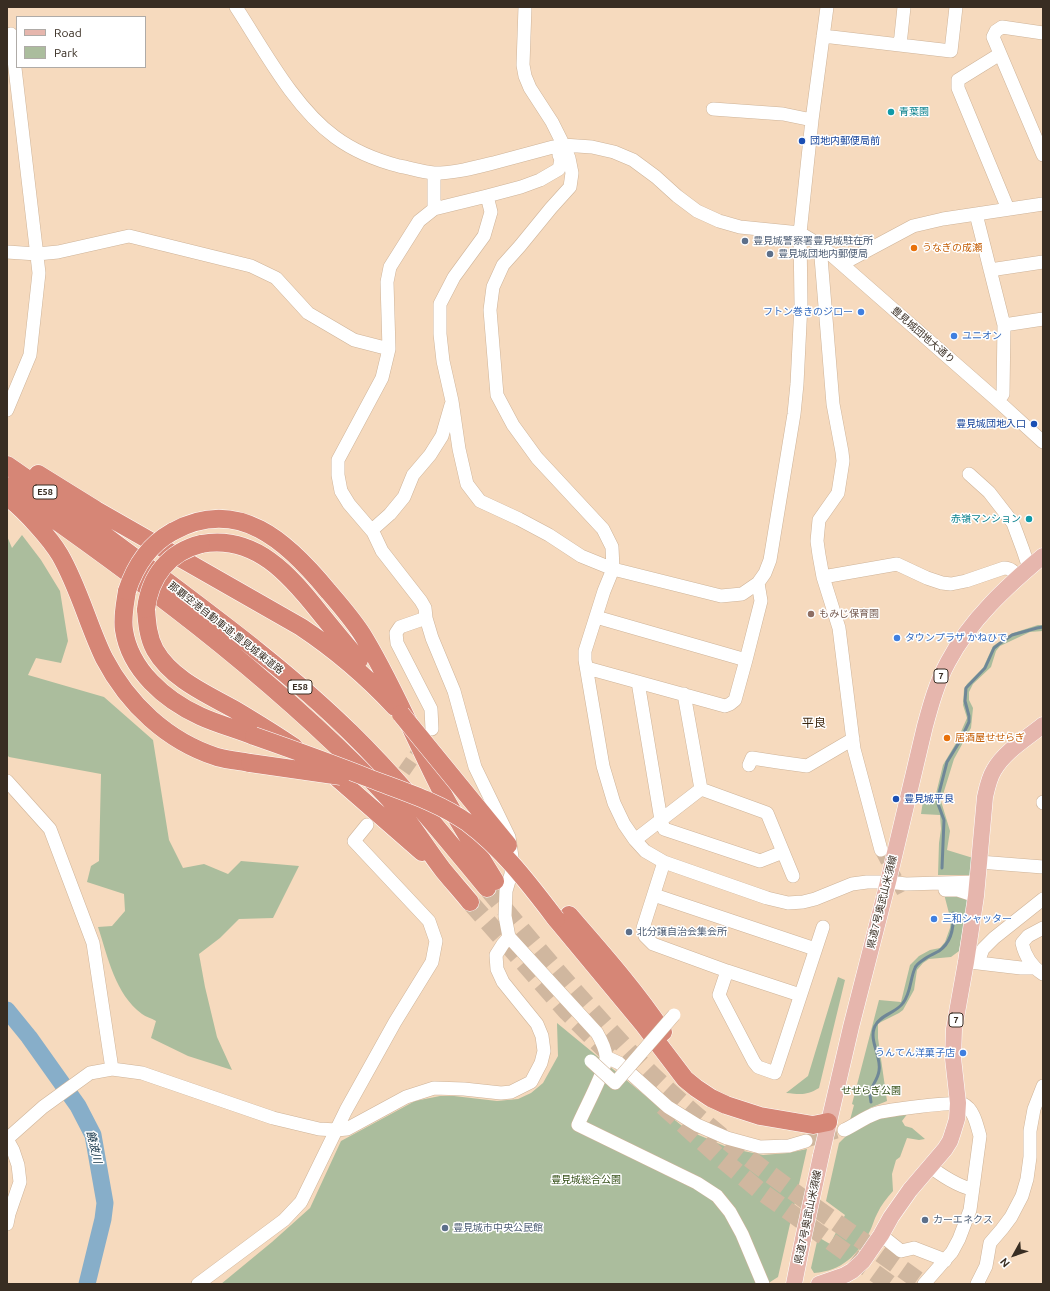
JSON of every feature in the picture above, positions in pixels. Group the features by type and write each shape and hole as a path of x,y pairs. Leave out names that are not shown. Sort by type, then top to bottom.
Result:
{"highway":[{"path":"7,454 84,521 270,608 325,643 346,659 374,685 401,714"},
{"name":"那覇空港自動車道;豊見城東道路","path":"7,465 84,521 245,641 303,690 350,732 383,765 491,885 364,637 348,614 299,557 284,544 268,534 239,521 224,519 210,519 187,525 172,532 159,541 144,556 134,572 127,590 124,612 125,636 132,655 150,681 163,693 201,717 383,783"},
{"name":"那覇空港自動車道;豊見城東道路","path":"7,486 84,521 164,601 234,656 336,745 376,785 403,815 444,871 470,902"},
{"path":"7,496 15,502 42,531 59,554 71,578 104,657 128,696 155,722 169,733 185,743 219,757 383,783 436,804 468,824 486,838 627,983 646,1007 684,1063 696,1077 708,1086 748,1104 816,1113 836,1126"},
{"path":"444,871 324,766 262,726 176,674 161,657 152,643 147,623 146,609 151,585 165,564 183,550 201,544 222,542 247,548 263,556 290,577 494,829 560,915"}],"main road":[{"name":"県道7号奥武山米須線","path":"795,1280 821,1156 836,1126 888,882 932,701 944,671 955,650 977,620 989,606 1024,572 1043,556"},
{"name":"7","path":"819,1284 845,1275 868,1255 891,1217 910,1190 950,1141 957,1119 958,1103 953,1058 954,1029 972,962 976,889 985,797 988,783 993,771 1011,750 1043,725"}],"street":[{"path":"236,7 291,91 314,118 335,137 352,149 369,157 434,173 468,169 553,147 561,150 569,158 572,173 570,187 503,265 492,287 490,310 497,395 513,425 537,458 604,528 612,547 613,569 604,591 585,651 603,766 614,803 624,824 635,840 645,851 664,862 767,898 788,903 803,902 815,899 852,884 867,882 888,882 976,889"},
{"path":"525,7 523,65 525,76 530,88 552,122 561,150 559,169 540,180 521,187 434,209 419,221 390,267 387,282 389,350 382,378 338,460 338,475 341,490 349,504 372,530 382,551 425,608 426,618 432,638 454,691 475,767 509,837 512,857 511,874 506,891 506,916 509,937 597,1033 604,1044 606,1057 604,1068 578,1125 697,1183 717,1196 730,1212 742,1234 763,1284"},
{"path":"488,196 491,212 484,236 454,277 440,304 440,334 444,361 459,449 467,484 480,502 519,519 549,535 581,556 613,569 721,596 742,594 758,583 765,573 770,560 795,407 801,304 800,233 812,120 827,7"},
{"path":"900,45 904,7"},
{"path":"823,36 951,51 956,7"},
{"path":"1043,32 1002,27 996,31 993,37 1043,155"},
{"path":"7,410 30,355 39,273 11,34"},
{"path":"1000,54 958,80 958,88 1008,209"},
{"path":"713,109 783,114 812,120"},
{"path":"561,150 592,147 614,152 633,160 698,211 740,227 800,233"},
{"path":"434,173 434,209"},
{"path":"842,264 912,226 976,214 1043,204"},
{"path":"976,214 1004,325 1003,394 998,401"},
{"name":"豊見城団地大通り","path":"800,233 820,244 1043,442"},
{"path":"7,252 37,254 58,252 129,236 251,266 276,278 308,313 354,340 389,350"},
{"path":"820,244 833,404 843,461 838,493 819,520 819,555 823,577 839,628 854,739 854,749 872,816 877,841 881,850"},
{"path":"990,270 1043,262"},
{"path":"1004,325 1043,319"},
{"path":"372,530 390,514 404,497 413,475 430,455 442,436 452,401"},
{"path":"823,577 897,564 927,578 942,583 951,584 966,581 1004,568 1024,572 1024,550 1013,523 989,492 969,474"},
{"path":"587,668 725,706 730,704 735,700 761,601 758,583"},
{"path":"596,617 746,660"},
{"path":"426,618 400,627 396,633 397,643 431,709 432,729"},
{"path":"638,682 661,820 664,829 760,861 783,852"},
{"path":"684,694 701,789"},
{"path":"749,765 752,758 807,766 854,739"},
{"path":"7,781 50,829 93,943 112,1068"},
{"path":"635,840 701,789"},
{"path":"701,789 767,813 793,876"},
{"path":"198,1284 284,1220 301,1202 336,1130 395,1022 432,962 436,941 429,921 354,841 367,825"},
{"path":"664,862 643,928 646,936 653,944 727,971 800,994"},
{"path":"979,862 1043,867"},
{"path":"903,892 976,889"},
{"path":"654,895 815,949"},
{"path":"972,962 994,938 1043,899"},
{"path":"727,971 719,995 754,1062 758,1067 775,1073 823,927"},
{"path":"1038,971 1024,951 1022,942 1028,936 1043,928"},
{"path":"7,1224 20,1182 18,1165 13,1150 7,1139 43,1107 90,1073 112,1068 142,1073 273,1118 319,1129 336,1130 347,1128 406,1097 434,1088 464,1089 501,1093 511,1092 531,1082 541,1063 544,1051 542,1036 537,1024 503,982 497,969 496,955 502,944 509,937"},
{"path":"972,962 1038,971"},
{"path":"591,1061 615,1083 674,1015"},
{"path":"606,1057 619,1063 668,1107 697,1125 721,1135 760,1146 789,1146 806,1141"},
{"path":"977,1284 986,1266 990,1242 1011,1217 1022,1196 1027,1179 1030,1157 1030,1131 1034,1109 1043,1086"},
{"path":"836,1126 878,1112 958,1103 964,1105 971,1112 980,1136 970,1210 959,1239 952,1252 924,1284"},
{"path":"930,1166 960,1185 972,1189"},
{"path":"881,1235 901,1251 914,1248 944,1261"}],"green space":[{"path":"22,535 41,560 60,591 68,641 61,663 36,658 28,675 104,697 153,740 169,840 183,868 204,864 228,874 241,861 299,866 273,918 239,919 220,938 199,954 217,1037 232,1070 188,1056 151,1038 156,1021 144,1015 133,1006 119,986 109,962 98,927 112,926 125,911 124,894 87,882 91,866 99,861 101,774 9,757 7,755 7,536 12,548"},
{"path":"1038,625 1043,625 1043,631 1030,632 1000,646 996,651 991,667 973,684 969,692 969,700 973,708 971,728 954,759 941,801 950,831 947,850 973,858 971,875 938,875 941,829 940,815 921,814 923,801 934,802 943,765 956,743 967,718 963,705 964,689 983,668 993,646 1013,633"},
{"name":"せせらぎ公園","path":"948,893 968,900 959,951 951,957 929,959 923,963 917,970 914,990 903,1010 878,1024 878,1038 887,1101 870,1108 865,1114 850,1120 854,1105 852,1104 879,1000 901,1002 910,965 919,956 930,950 940,948 945,942 951,921 944,894"},
{"path":"838,977 845,980 819,1088 807,1093 786,1093 808,1076"},
{"name":"豊見城総合公園","path":"557,1023 687,1130 729,1148 763,1155 788,1153 807,1149 778,1277 767,1284 221,1284 310,1208 341,1141 415,1101 440,1096 454,1096 497,1101 518,1099 531,1093 543,1083 558,1056"},
{"path":"908,1113 902,1121 905,1126 912,1128 925,1139 919,1140 907,1138 900,1157 896,1160 892,1174 893,1191 880,1208 870,1231 860,1247 841,1265 824,1272 814,1273 811,1268 818,1237 830,1244 845,1215 826,1201 839,1143 851,1131 871,1119"}],"waterway":[{"path":"942,868 944,820 938,804 938,797 947,762 960,741 969,722 965,701 966,688 985,668 994,648 999,644 1012,635 1043,627"},
{"path":"871,1102 871,1089 879,1071 879,1060 873,1037 875,1026 880,1019 900,1006 906,999 913,972 917,965 927,957 939,951 947,943 951,934 953,913"},
{"name":"饒波川","path":"7,1010 29,1037 78,1106 93,1135 105,1203 103,1219 87,1284"}],"tunnel":[{"path":"393,787 424,743"},
{"path":"881,850 903,892"},
{"path":"487,888 587,1005 666,1088 696,1115 759,1166 923,1284"},
{"path":"470,902 567,1012 610,1055"},
{"path":"663,1106 718,1156 759,1190 890,1284"},
{"path":"806,1141 844,1130"}],"place":[{"name":"青葉園","path":"891,112"},
{"name":"団地内郵便局前","path":"802,141"},
{"name":"豊見城警察署豊見城駐在所","path":"745,241"},
{"name":"うなぎの成瀬","path":"914,248"},
{"name":"豊見城団地内郵便局","path":"770,254"},
{"name":"フトン巻きのジロー","path":"861,312"},
{"name":"ユニオン","path":"954,336"},
{"name":"豊見城団地入口","path":"1034,424"},
{"name":"赤嶺マンション","path":"1029,519"},
{"name":"もみじ保育園","path":"811,614"},
{"name":"タウンプラザ かねひで","path":"897,638"},
{"name":"居酒屋せせらぎ","path":"947,738"},
{"name":"豊見城平良","path":"896,799"},
{"name":"三和シャッター","path":"934,919"},
{"name":"北分譲自治会集会所","path":"629,932"},
{"name":"うんてん洋菓子店","path":"963,1053"},
{"name":"カーエネクス","path":"925,1220"},
{"name":"豊見城市中央公民館","path":"445,1228"}],"district":[{"name":"平良","path":"814,723"}]}
